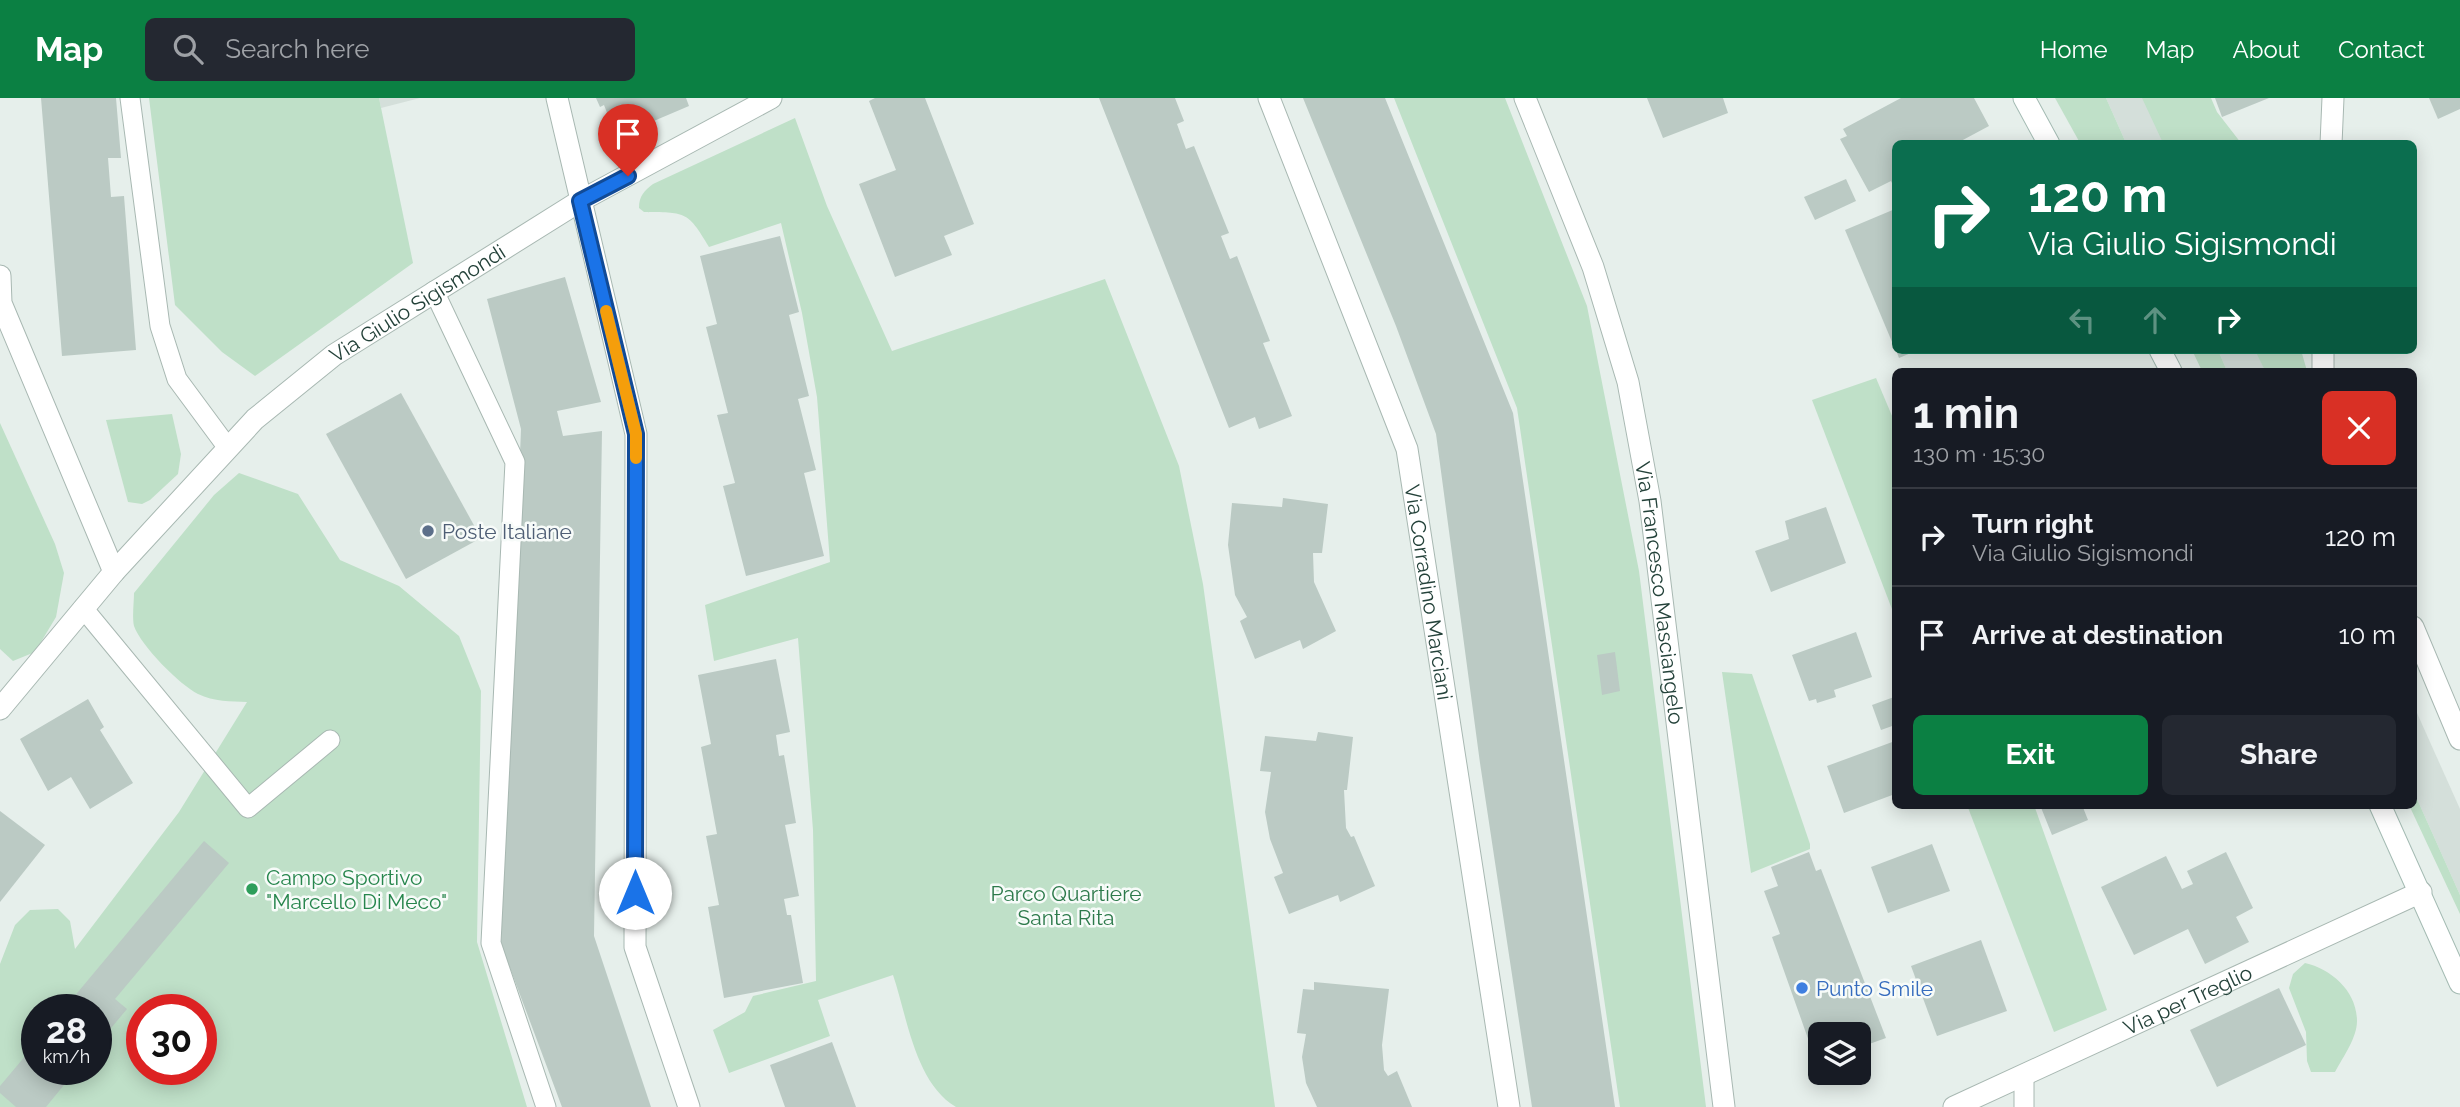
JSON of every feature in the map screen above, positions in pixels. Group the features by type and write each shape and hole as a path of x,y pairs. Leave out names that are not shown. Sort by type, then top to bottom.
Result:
{"street":[{"path":"557,98 636,434 635,947 689,1107"},
{"name":"Via Giulio Sigismondi","path":"0,709 114,572 255,419 334,355 580,201 771,98"},
{"name":"Via Corradino Marciani","path":"1269,98 1407,449 1509,1107"},
{"name":"Via Francesco Masciangelo","path":"1525,98 1593,267 1628,382 1650,501 1724,1107"},
{"path":"2024,98 2047,140"},
{"path":"2331,140 2333,98"},
{"path":"0,275 1,303 114,572"},
{"path":"2417,637 2460,739"},
{"path":"2382,809 2460,983"},
{"name":"Via per Treglio","path":"1954,1107 2421,892"}],"lane":[{"path":"130,98 160,327 177,379 228,448"},
{"path":"434,291 515,462 491,943 546,1107"},
{"path":"83,608 248,808 330,740"},
{"path":"2024,1075 2024,1107"}],"shaded area":[{"path":"379,98 420,98 381,108"},
{"path":"2106,98 2144,98 2163,140 2125,140"},
{"path":"2220,354 2258,354 2264,368 2226,368"},
{"path":"2417,713 2460,809 2460,895 2417,799"}],"green space":[{"path":"149,98 379,98 413,263 255,376 222,352 175,305"},
{"path":"1394,98 1505,98 1587,306 1639,571 1706,1107 1620,1107 1517,408"},
{"path":"2055,98 2106,98 2125,140 2078,140"},
{"path":"2142,98 2211,98 2217,112 2239,140 2162,140"},
{"name":"Parco Quartiere Santa Rita","path":"795,118 827,206 892,351 1105,279 1179,466 1203,584 1275,1107 956,1107 942,1096 922,1065 893,975 818,1000 830,1036 729,1073 713,1030 745,1012 753,996 816,981 813,830 798,638 714,661 705,605 830,562 817,397 802,313 781,223 709,247 689,219 676,213 644,212 639,208 639,204 643,194 653,184"},
{"path":"2194,354 2220,354 2226,368 2201,368"},
{"path":"2257,354 2302,354 2306,368 2264,368"},
{"path":"1876,378 1892,416 1892,609 1812,400"},
{"path":"172,414 181,454 178,474 150,500 142,504 128,502 106,420"},
{"path":"0,423 55,544 64,573 56,617 35,652 13,661 0,649"},
{"path":"239,473 298,494 340,560 399,586 459,636 481,691 477,942 527,1107 0,1107 0,964 15,925 30,910 58,909 70,921 75,949 179,812 247,702 222,701 198,694 172,674 153,654 134,626 134,593 214,495"},
{"path":"1722,672 1752,674 1810,844 1810,849 1751,873"},
{"path":"2417,799 2460,895 2460,914 2411,809 2417,809"},
{"path":"1969,809 2035,809 2107,1010 2054,1032"},
{"path":"2305,963 2324,970 2341,983 2353,1000 2356,1010 2355,1034 2335,1072 2311,1072 2307,1061 2306,1032 2289,988 2293,974"}],"building":[{"path":"41,98 116,98 121,158 108,158 111,197 124,196 136,350 62,356"},
{"path":"596,98 686,98 689,106 642,126 638,117 613,128 604,105 600,107"},
{"path":"875,98 925,98 974,224 944,236 952,255 895,277 859,184 896,170 869,101"},
{"path":"1099,98 1175,98 1184,121 1177,124 1186,149 1194,146 1229,233 1221,236 1230,259 1237,256 1270,341 1263,343 1292,416 1259,429 1255,417 1229,428"},
{"path":"1303,98 1385,98 1513,413 1615,1107 1532,1107 1480,763 1436,434 1396,326"},
{"path":"1647,98 1723,98 1728,113 1663,138"},
{"path":"1901,98 1974,98 1989,126 1963,140 1892,140 1892,183 1891,181 1869,192 1840,139 1847,136 1843,129"},
{"path":"2215,98 2269,98 2222,117"},
{"path":"2429,98 2460,98 2460,109 2438,119"},
{"path":"1846,179 1856,201 1815,220 1804,197"},
{"path":"1892,210 1892,342 1845,230"},
{"path":"780,236 799,312 789,315 809,396 798,399 816,470 804,473 824,556 746,576 723,486 735,483 717,415 728,413 706,327 717,324 700,256"},
{"path":"565,277 601,402 557,411 563,436 602,431 594,936 651,1107 562,1107 501,944 521,429 487,299"},
{"path":"401,393 481,538 406,579 326,434"},
{"path":"1283,498 1328,504 1322,553 1313,553 1314,582 1336,631 1303,649 1300,640 1255,659 1240,621 1247,617 1235,595 1228,545 1232,503 1282,507"},
{"path":"1826,507 1846,563 1771,592 1755,551 1789,539 1785,521"},
{"path":"1856,632 1872,677 1834,690 1836,697 1817,703 1816,699 1809,701 1792,655"},
{"path":"1615,652 1620,691 1602,695 1597,655"},
{"path":"776,659 790,732 776,735 779,756 784,755 796,823 785,825 799,896 784,899 787,915 791,915 803,983 724,998 708,907 719,905 706,836 717,834 701,747 711,744 698,675"},
{"path":"1892,698 1892,726 1881,730 1872,705"},
{"path":"88,699 104,727 100,730 133,783 90,809 71,777 48,791 20,739"},
{"path":"1318,732 1353,737 1347,790 1344,790 1346,828 1351,837 1354,836 1375,886 1340,902 1338,895 1289,914 1274,877 1283,873 1270,839 1265,812 1271,772 1260,771 1265,736 1316,741"},
{"path":"1892,742 1892,795 1844,813 1827,766"},
{"path":"2042,809 2084,809 2088,820 2052,835"},
{"path":"0,811 45,845 0,902"},
{"path":"204,841 229,863 115,999 126,1010 112,1027 112,994 76,994"},
{"path":"1932,844 1950,891 1888,913 1871,867"},
{"path":"1809,852 1816,871 1821,869 1886,1038 1871,1043 1871,1022 1808,1022 1808,1039 1772,937 1780,934 1764,891 1778,886 1771,867"},
{"path":"2226,852 2253,908 2236,917 2249,942 2205,964 2188,929 2134,955 2101,887 2166,856 2182,889 2193,884 2187,871"},
{"path":"1981,940 2007,1011 1937,1036 1911,966"},
{"path":"1314,982 1389,989 1382,1045 1384,1070 1388,1076 1397,1071 1412,1107 1317,1107 1306,1083 1302,1057 1306,1034 1297,1033 1303,989 1314,990"},
{"path":"2279,988 2306,1045 2217,1087 2190,1030"},
{"path":"832,1042 856,1107 785,1107 770,1065"},
{"path":"21,1061 21,1085 64,1085 46,1107 16,1107 0,1093 0,1086"}],"slow traffic":[{"path":"606,311 636,434 636,458"}],"place":[{"name":"Poste Italiane","path":"428,531"},
{"name":"Campo Sportivo \"Marcello Di Meco\"","path":"252,889"},
{"name":"Punto Smile","path":"1802,988"}],"route":[{"path":"628,176 580,201 636,434 635,893"}]}
